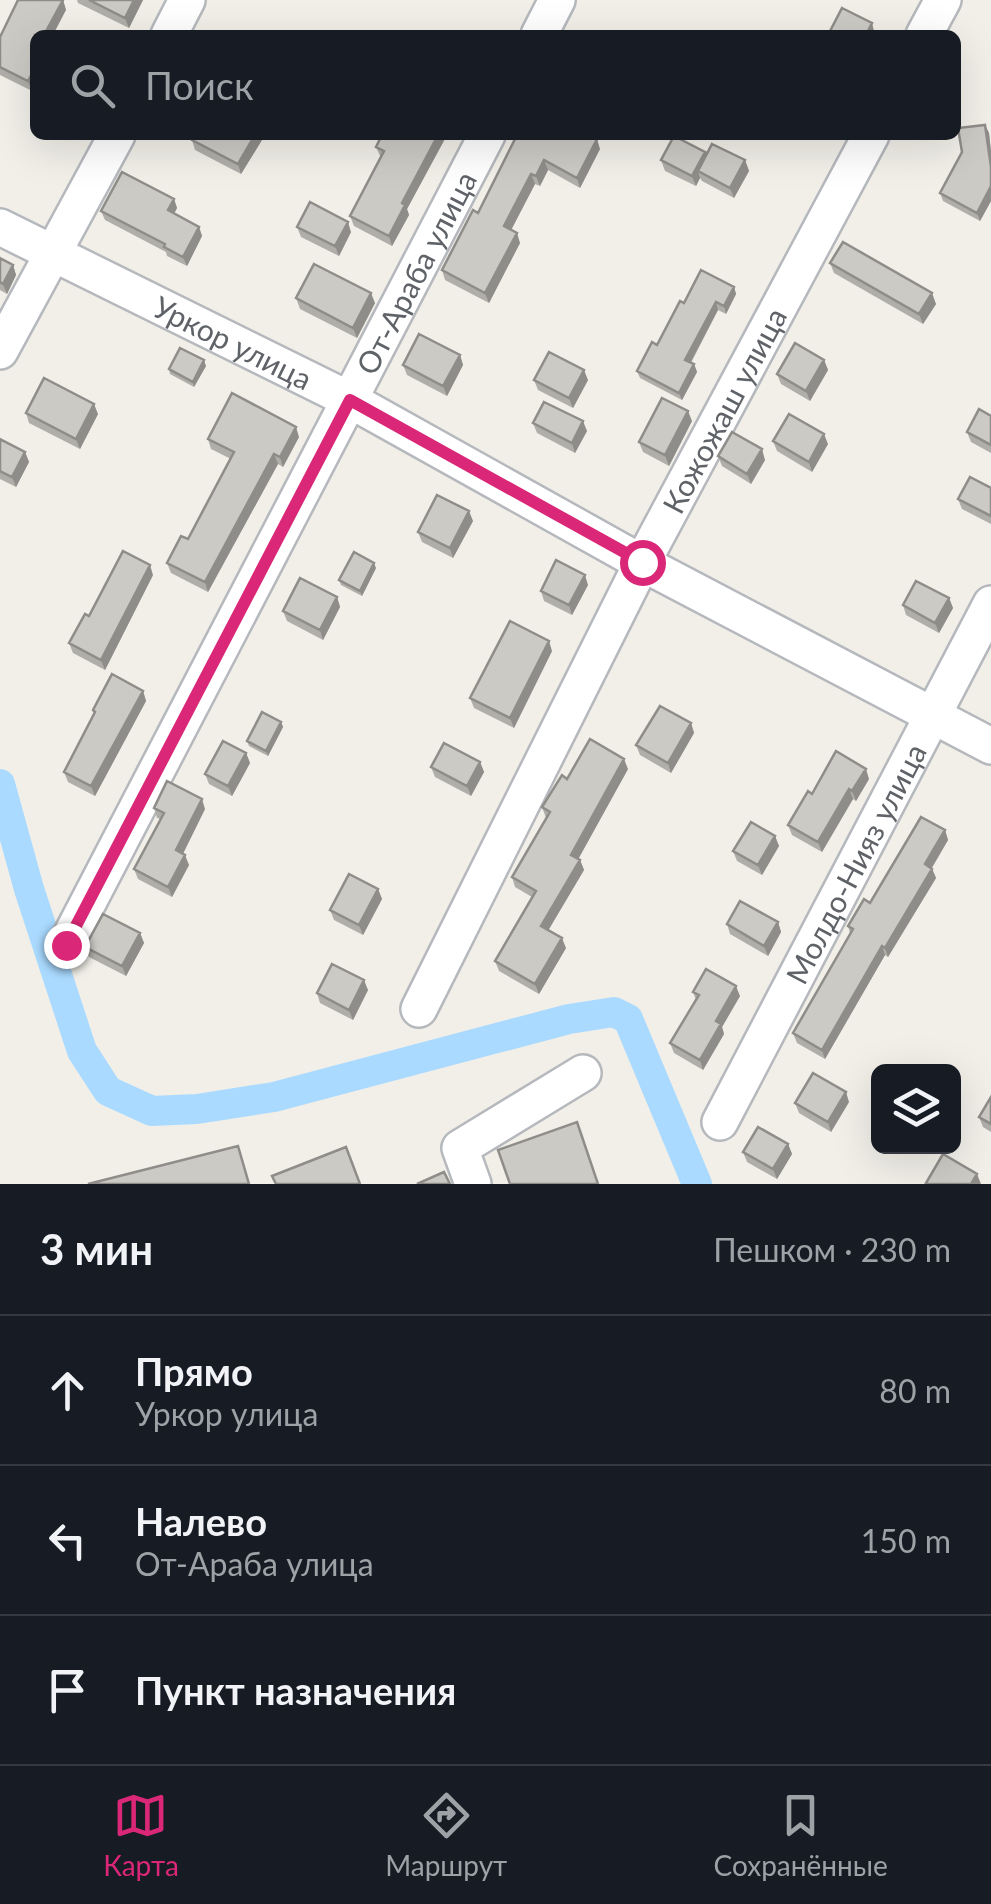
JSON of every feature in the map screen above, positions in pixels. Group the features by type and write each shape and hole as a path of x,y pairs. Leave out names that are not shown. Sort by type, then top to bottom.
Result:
{"street":[{"path":"172,30 188,0"},
{"path":"542,30 557,0"},
{"path":"927,30 943,0"},
{"path":"0,351 114,140"},
{"name":"От-Араба улица","path":"66,945 484,140"},
{"name":"Кожожаш улица","path":"419,1009 642,562 868,140"},
{"name":"Уркор улица","path":"0,227 350,400 642,562 991,746"},
{"name":"Молдо-Нияз улица","path":"720,1122 991,604"},
{"path":"473,1184 460,1148 583,1073"}],"building":[{"path":"18,0 63,0 47,30 30,30 28,81 0,67 0,37"},
{"path":"89,0 134,0 125,18"},
{"path":"842,8 872,23 868,30 831,30"},
{"path":"985,125 991,186 977,213 940,193 962,152 961,128"},
{"path":"192,140 252,140 238,164"},
{"path":"380,140 435,140 389,236 350,216 384,151 376,147"},
{"path":"514,140 596,140 577,178 544,160 536,176 531,174 504,226 517,233 485,293 442,270 473,210 478,213"},
{"path":"672,140 682,140 705,152 692,176 661,160"},
{"path":"712,144 745,160 730,188 698,171"},
{"path":"122,172 174,199 168,210 199,227 183,257 101,211"},
{"path":"310,202 348,222 335,246 297,227"},
{"path":"843,242 932,293 919,314 830,263"},
{"path":"0,258 13,265 3,284 0,282"},
{"path":"314,264 371,293 353,328 296,298"},
{"path":"701,270 734,287 724,306 716,302 685,360 694,364 679,393 637,371 652,342 657,345 680,301 684,303"},
{"path":"419,334 460,355 443,386 403,365"},
{"path":"795,343 824,360 806,391 777,374"},
{"path":"180,348 204,360 193,382 169,369"},
{"path":"549,352 584,370 569,398 534,380"},
{"path":"44,378 94,404 76,439 26,413"},
{"path":"232,393 296,427 280,457 274,454 205,582 167,563 181,536 188,539 234,452 208,439"},
{"path":"662,398 688,411 665,455 639,442"},
{"path":"544,402 583,421 572,443 533,423"},
{"path":"979,409 991,416 991,445 967,432"},
{"path":"789,414 824,434 809,462 773,441"},
{"path":"732,432 762,449 747,474 718,456"},
{"path":"0,439 25,452 12,477 0,471"},
{"path":"970,477 991,488 991,516 958,499"},
{"path":"437,495 469,511 450,548 418,532"},
{"path":"123,551 150,565 101,660 69,643 85,614 89,616"},
{"path":"354,552 374,563 360,591 339,580"},
{"path":"556,560 585,575 569,605 541,591"},
{"path":"300,578 337,597 320,630 283,611"},
{"path":"916,581 949,598 935,623 903,605"},
{"path":"510,621 549,641 510,718 470,698"},
{"path":"112,674 143,691 91,786 64,772"},
{"path":"660,706 691,723 668,763 636,745"},
{"path":"262,712 281,722 266,751 247,741"},
{"path":"590,739 624,759 571,855 580,860 541,926 562,938 535,984 495,961 536,891 512,877 550,812 542,807 562,775 567,779"},
{"path":"223,741 246,753 228,786 205,774"},
{"path":"444,743 480,762 467,786 431,767"},
{"path":"836,751 866,769 852,791 849,789 818,842 788,825 808,791 812,794"},
{"path":"167,781 202,799 176,850 185,855 168,887 134,869 164,813 154,808"},
{"path":"921,817 945,830 925,864 932,869 822,1050 793,1033 853,929 848,926 864,899 870,903"},
{"path":"751,822 775,836 758,865 733,851"},
{"path":"349,874 378,889 359,925 330,910"},
{"path":"740,901 778,922 764,946 727,924"},
{"path":"103,914 140,933 122,966 85,947"},
{"path":"332,964 364,980 349,1010 317,993"},
{"path":"706,969 736,986 716,1021 721,1024 700,1060 670,1043 699,995 693,992"},
{"path":"813,1073 846,1092 828,1122 795,1103"},
{"path":"991,1097 991,1124 979,1117"},
{"path":"577,1122 598,1184 510,1184 498,1150"},
{"path":"758,1127 788,1144 773,1169 743,1152"},
{"path":"238,1146 249,1184 88,1184"},
{"path":"346,1147 360,1184 276,1184 272,1176"},
{"path":"943,1154 977,1174 971,1184 926,1183"},
{"path":"444,1172 450,1184 417,1184"}],"waterway":[{"path":"0,784 29,889 82,1051 108,1091 152,1111 197,1109 274,1097 569,1019 614,1012 628,1019 697,1184"}],"route":[{"path":"66,945 350,400 642,562"}]}
